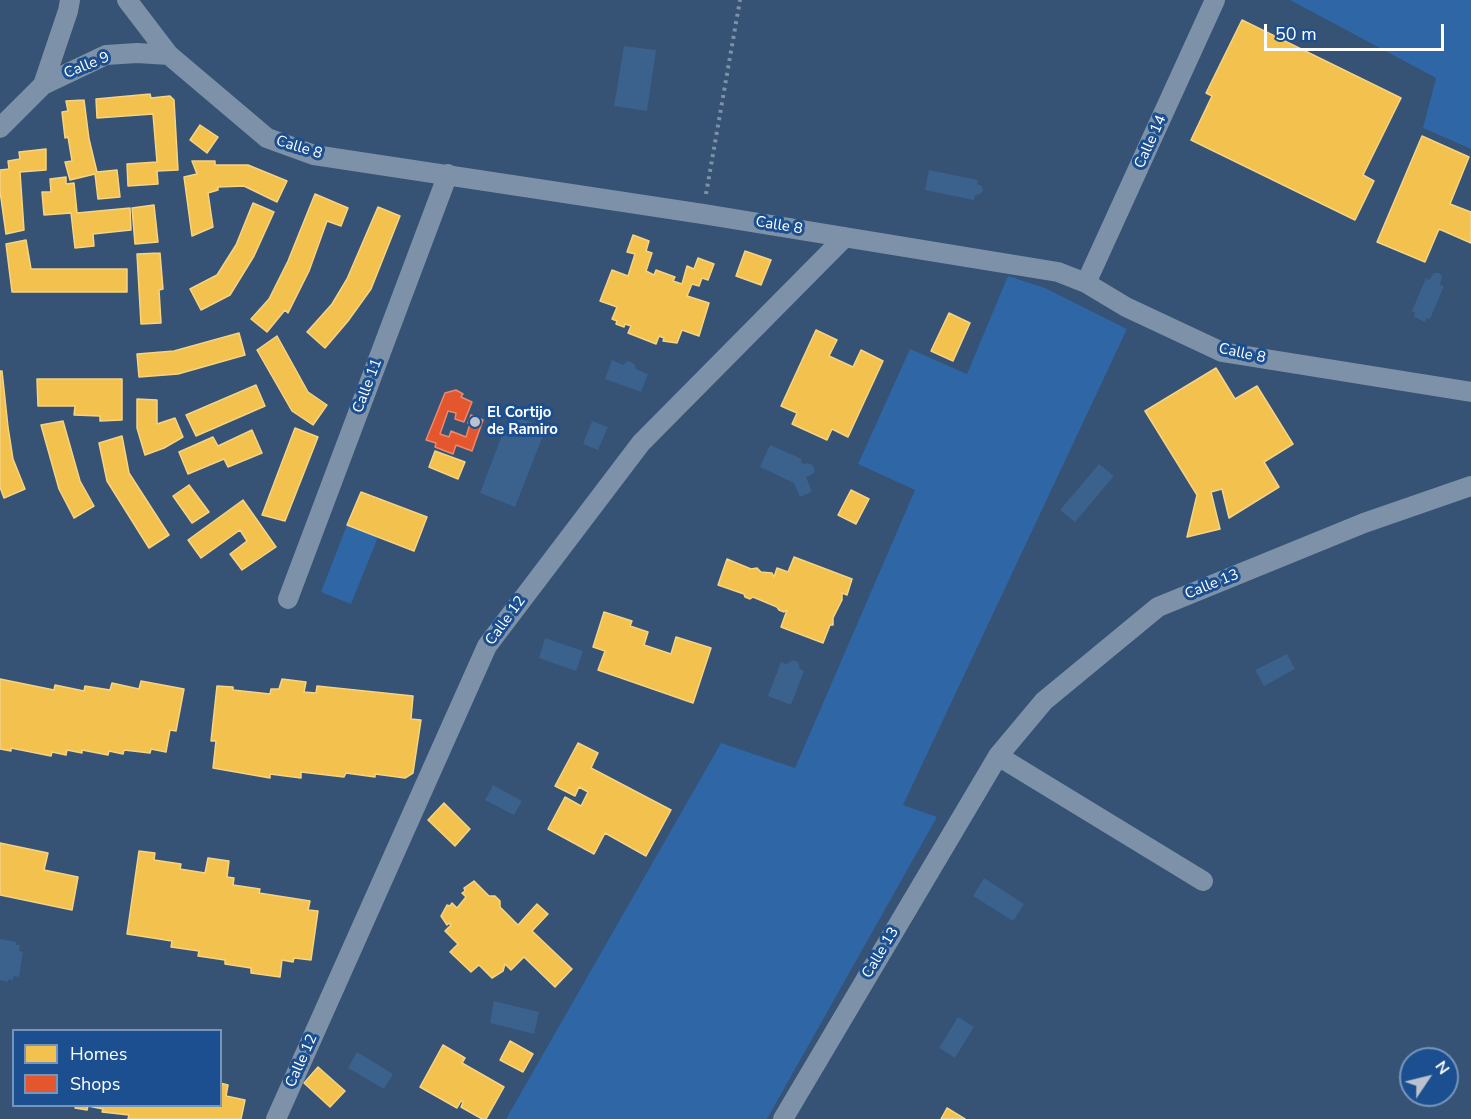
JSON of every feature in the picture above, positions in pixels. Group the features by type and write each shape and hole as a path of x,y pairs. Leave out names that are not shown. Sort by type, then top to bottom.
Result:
{"street":[{"name":"Calle 9","path":"43,85 70,0"},
{"name":"Calle 8","path":"126,0 169,55 267,138 314,155 703,214 1058,272 1086,283 1126,308 1222,352 1471,392"},
{"name":"Calle 14","path":"1086,283 1215,0"},
{"name":"Calle 9","path":"0,128 43,85 106,55 137,53 169,55"},
{"name":"Calle 11","path":"288,599 448,174"},
{"name":"Calle 12","path":"276,1119 487,646 641,443 845,237"},
{"name":"Calle 13","path":"783,1119 998,756 1044,701 1158,607 1364,523 1471,486"},
{"path":"998,756 1203,881"}],"path":[{"path":"703,214 740,0"}],"shaded area":[{"path":"1290,0 1471,0 1471,149 1423,128 1436,78"},
{"path":"624,46 656,50 647,111 614,106"},
{"path":"929,170 978,180 977,184 982,186 983,191 975,195 974,200 925,190"},
{"path":"1434,273 1442,276 1440,285 1444,286 1430,319 1427,318 1425,322 1414,317 1415,313 1412,311 1426,278 1429,280"},
{"path":"1008,276 1045,288 1127,329 903,805 937,817 767,1119 506,1119 721,743 795,768 915,490 858,464 910,349 967,374"},
{"path":"612,360 623,365 627,361 631,362 636,369 648,374 641,392 605,379"},
{"path":"510,414 546,428 515,507 480,493"},
{"path":"592,421 608,427 598,450 583,444"},
{"path":"770,445 802,459 801,462 804,464 813,465 815,470 813,474 806,477 812,492 800,497 794,483 760,467"},
{"path":"1099,464 1114,476 1075,522 1060,510"},
{"path":"347,525 378,537 351,604 321,592"},
{"path":"545,638 583,651 576,671 539,658"},
{"path":"1287,654 1295,669 1264,686 1255,670"},
{"path":"793,660 798,662 800,669 804,671 791,705 768,696 781,662 786,664"},
{"path":"493,785 522,801 514,815 485,800"},
{"path":"984,878 1024,904 1013,921 973,896"},
{"path":"0,939 16,942 16,945 20,945 19,951 23,952 19,977 14,976 13,980 9,979 8,982 0,980"},
{"path":"494,1001 539,1012 534,1034 490,1023"},
{"path":"958,1017 974,1027 955,1058 939,1048"},
{"path":"357,1052 393,1074 384,1089 348,1068"}],"building: Homes":[{"path":"1242,20 1401,98 1363,175 1374,181 1355,220 1191,140 1212,96 1206,93"},
{"path":"150,94 151,98 170,96 174,100 178,170 157,171 158,184 128,186 127,164 157,162 153,114 97,118 96,99"},
{"path":"84,100 89,139 97,172 117,170 120,197 98,199 95,174 70,180 65,162 72,161 68,137 65,138 62,112 68,111 66,101"},
{"path":"200,125 218,137 207,153 190,140"},
{"path":"1422,136 1469,157 1450,204 1471,212 1471,243 1439,229 1425,262 1377,242"},
{"path":"46,149 46,170 20,172 24,230 6,234 0,191 0,170 9,169 8,161 20,159 19,152"},
{"path":"192,161 215,161 215,165 248,165 287,181 277,202 244,186 218,187 218,190 208,193 213,227 192,236 184,177 197,174"},
{"path":"66,177 66,184 74,183 77,213 130,208 131,230 93,234 94,246 75,248 71,213 44,215 42,192 51,192 50,179"},
{"path":"315,194 348,208 341,226 327,221 309,271 288,313 285,310 267,332 251,319 269,299 288,261"},
{"path":"253,203 274,212 254,256 230,295 201,310 190,289 217,275 236,245"},
{"path":"154,205 158,242 135,244 132,208"},
{"path":"378,207 400,216 371,289 325,348 307,332 332,304 347,279"},
{"path":"633,235 649,241 646,251 652,253 646,271 654,275 656,270 675,277 673,281 682,284 687,266 694,269 698,258 714,264 708,280 702,278 699,286 692,284 687,296 709,303 699,336 682,330 677,343 663,341 664,338 659,336 656,344 628,333 631,326 625,324 624,327 616,324 617,321 612,319 617,307 600,301 612,270 628,276 635,254 627,252"},
{"path":"26,240 31,269 127,269 127,292 12,292 6,244"},
{"path":"745,251 771,260 761,285 736,276"},
{"path":"160,253 163,289 159,290 161,323 141,324 137,254"},
{"path":"949,313 970,323 953,361 931,351"},
{"path":"816,330 837,340 829,356 853,367 861,350 883,361 848,437 832,429 827,440 792,424 797,413 781,406"},
{"path":"239,333 245,355 178,374 139,377 137,354 174,351"},
{"path":"277,336 308,392 327,405 313,425 292,411 257,350"},
{"path":"1216,368 1235,399 1257,386 1293,444 1264,462 1279,487 1229,518 1222,489 1211,492 1220,529 1187,537 1197,495 1145,411"},
{"path":"0,371 2,371 13,459 25,489 4,498 0,487"},
{"path":"37,379 122,379 122,420 100,421 100,416 74,415 75,406 38,406"},
{"path":"256,385 265,406 196,436 186,415"},
{"path":"137,399 157,400 157,424 175,418 183,437 164,448 145,455 137,428"},
{"path":"63,421 80,481 94,506 74,518 59,489 41,425"},
{"path":"295,428 318,437 285,521 262,515"},
{"path":"252,430 262,453 228,467 224,459 188,474 179,452 213,437 218,446"},
{"path":"122,436 129,473 169,535 149,548 107,481 99,443"},
{"path":"435,451 465,462 458,479 429,467"},
{"path":"189,485 209,512 192,523 173,496"},
{"path":"851,490 869,499 856,524 838,515"},
{"path":"361,492 427,517 414,551 347,525"},
{"path":"243,500 276,547 242,570 230,554 247,541 240,530 201,558 188,540"},
{"path":"794,557 852,579 847,595 842,593 842,600 833,618 833,625 830,625 823,643 781,627 787,610 784,612 753,597 750,599 744,594 718,585 727,559 751,569 757,568 761,572 772,573 774,577 777,568 788,572"},
{"path":"604,612 632,621 630,626 648,632 644,645 671,654 676,637 711,648 693,703 598,670 605,651 593,647"},
{"path":"0,679 54,690 55,685 84,691 85,686 110,690 112,683 139,689 141,681 184,689 176,731 170,730 166,752 151,749 150,753 124,750 123,754 109,751 108,755 82,750 82,753 67,750 66,755 52,752 51,756 11,748 11,751 0,749"},
{"path":"282,679 306,682 304,692 316,693 317,686 413,696 411,719 421,720 413,773 405,778 346,773 344,777 301,772 301,778 270,774 270,778 213,768 216,741 211,741 217,686 270,694 271,689 279,689"},
{"path":"578,743 598,753 591,768 671,810 646,856 605,833 594,854 548,829 565,797 581,806 588,792 579,787 575,796 555,786"},
{"path":"444,803 470,829 455,846 428,820"},
{"path":"0,843 48,853 44,870 78,877 72,910 0,895"},
{"path":"139,851 155,853 154,860 181,864 180,869 205,873 208,858 229,861 227,877 234,878 233,885 260,889 259,893 310,901 308,910 318,911 311,960 294,958 293,962 282,960 280,977 251,973 251,968 225,964 225,960 198,956 199,951 171,947 172,941 127,934"},
{"path":"474,881 489,896 495,896 500,901 500,907 518,925 537,904 548,914 532,931 572,969 555,987 524,957 511,970 505,964 503,971 492,978 479,965 471,972 450,952 458,944 445,931 451,925 449,923 447,925 441,916 447,905 450,906 452,903 457,908 466,897 462,893 465,891 464,888"},
{"path":"510,1041 533,1054 523,1072 500,1060"},
{"path":"443,1045 465,1058 462,1063 504,1087 486,1119 461,1107 463,1102 461,1101 457,1108 420,1087"},
{"path":"318,1067 345,1091 330,1107 304,1083"},
{"path":"222,1084 228,1085 226,1096 245,1100 241,1119 128,1119 129,1115 102,1112 103,1109 93,1107 222,1107"},
{"path":"76,1107 88,1107 87,1110"},
{"path":"947,1108 965,1119 941,1119"}],"building: Shops":[{"name":"El Cortijo de Ramiro","path":"456,390 463,394 461,397 472,402 464,422 455,419 456,413 448,411 440,434 449,437 451,431 466,437 471,415 483,420 472,451 456,445 453,454 435,447 436,443 426,440 445,393"}],"place":[{"name":"El Cortijo de Ramiro","path":"475,422"}]}
